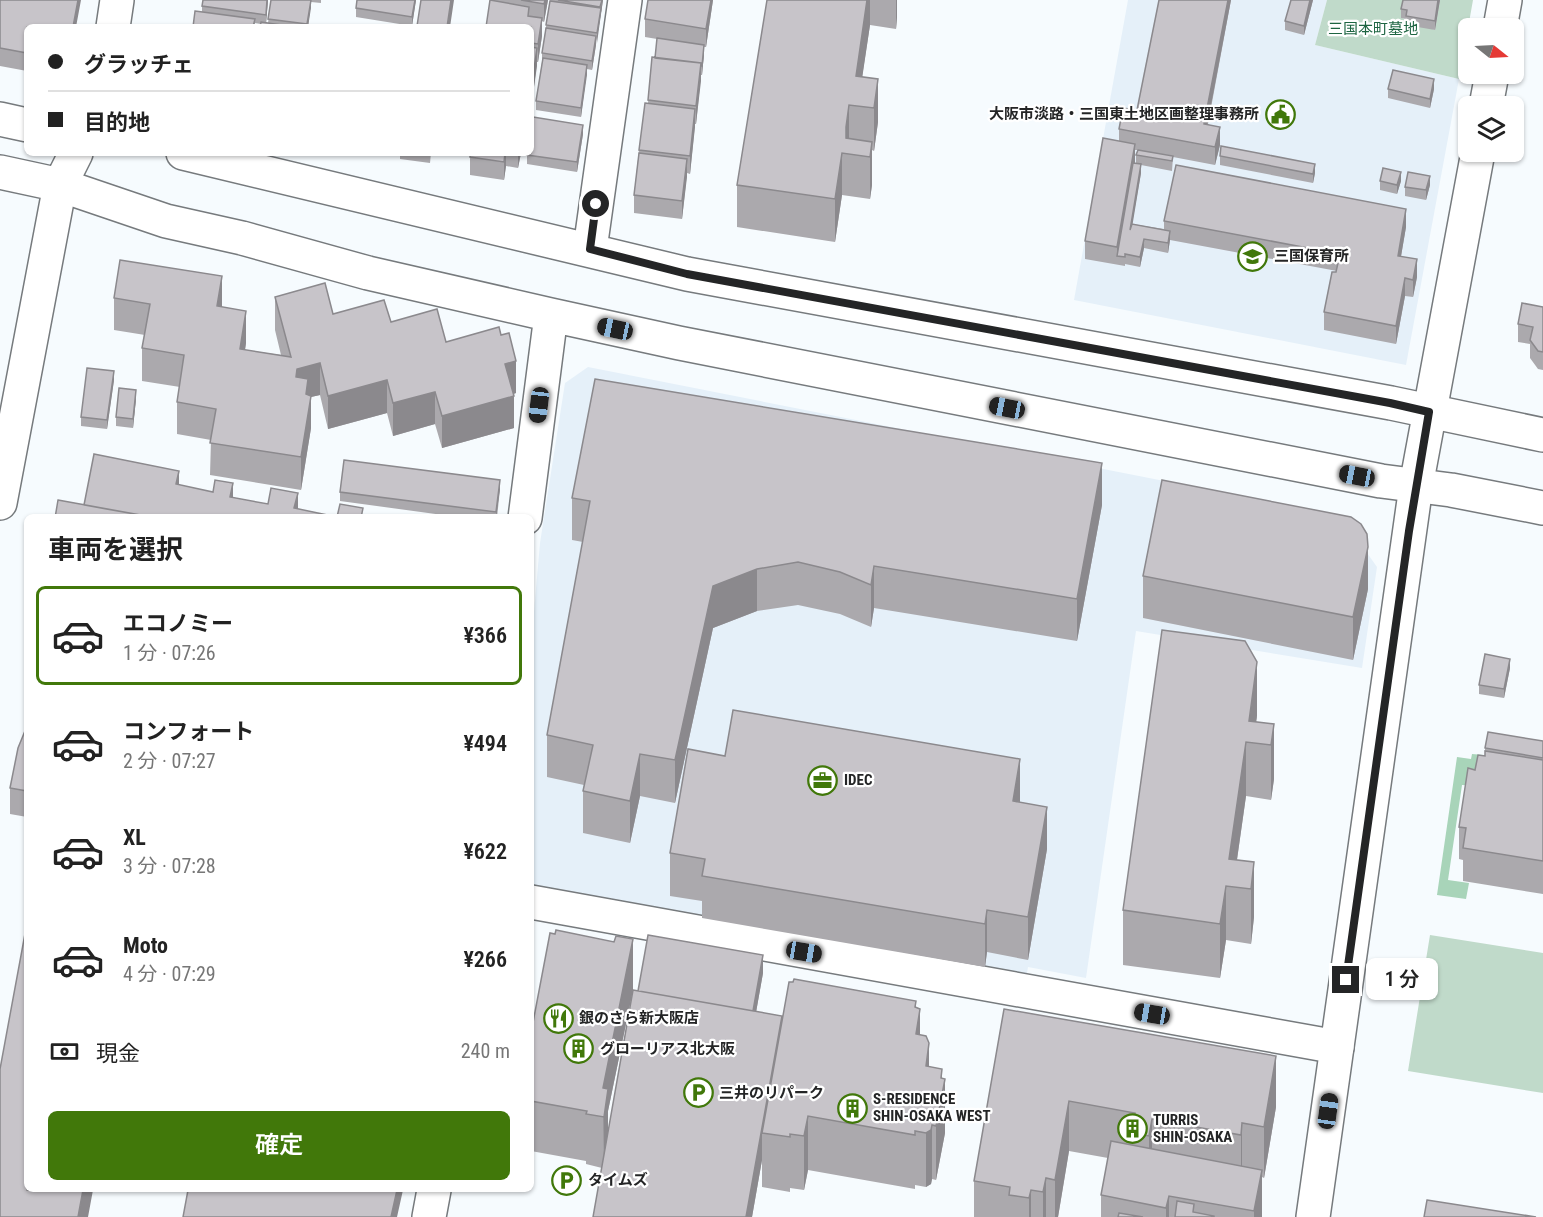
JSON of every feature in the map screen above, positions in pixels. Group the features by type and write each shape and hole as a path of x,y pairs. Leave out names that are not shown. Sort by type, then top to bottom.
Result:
{"street":[{"path":"113,24 117,0"},
{"path":"590,249 625,0"},
{"path":"1502,18 1505,0"},
{"path":"0,119 24,124"},
{"path":"0,503 60,185 74,156"},
{"path":"196,156 687,274 1379,400 1543,435"},
{"path":"1313,1217 1416,486 1476,162"},
{"path":"0,172 60,185 166,221 242,238 368,273 679,344 1416,486 1543,508"},
{"path":"526,514 551,315"},
{"path":"534,903 1336,1047"},
{"path":"429,1217 434,1192"}],"shaded area":[{"path":"1128,0 1327,0 1315,45 1458,79 1406,365 1074,300"},
{"name":"IDEC","path":"588,367 1341,516 1377,567 1362,668 1136,631 1086,978 1028,967 1027,973 1017,978 534,893 534,612 540,543 565,383"}],"green space":[{"name":"三国本町墓地","path":"1327,0 1404,0 1402,18 1435,30 1440,0 1473,0 1470,18 1458,18 1458,79 1315,45"},
{"path":"1472,754 1484,755 1479,786 1462,785 1448,880 1469,883 1466,899 1437,895 1457,757 1471,759"},
{"path":"1430,935 1543,953 1543,1093 1408,1071"}],"building":[{"path":"0,0 78,0 74,24 24,24 24,52 0,48"},
{"path":"203,0 267,0 266,15 202,6"},
{"path":"271,0 311,0 307,24 268,19"},
{"path":"357,0 415,0 412,17 356,8"},
{"path":"421,0 451,0 447,24 417,24"},
{"path":"490,0 529,7 528,16 542,18 538,44 534,43 534,24 486,24"},
{"path":"521,0 545,0 544,4"},
{"path":"558,0 602,0 600,7"},
{"path":"648,0 711,0 706,29 645,19"},
{"path":"767,0 867,0 856,76 878,79 874,108 849,105 846,138 872,142 870,157 842,153 835,199 737,185"},
{"path":"1159,0 1228,0 1204,124 1220,127 1215,147 1119,129 1123,108 1137,110"},
{"path":"1291,0 1310,0 1304,26 1285,21"},
{"path":"1403,0 1438,0 1435,21 1406,16 1407,10 1401,9"},
{"path":"550,1 601,8 597,33 546,25"},
{"path":"195,11 255,19 254,24 193,24"},
{"path":"546,28 596,36 592,61 542,53"},
{"path":"657,38 704,45 702,66 701,63 655,58"},
{"path":"534,48 537,48 534,69"},
{"path":"652,57 701,63 696,106 648,100"},
{"path":"543,58 587,65 581,108 536,101"},
{"path":"1393,70 1434,79 1430,99 1388,89"},
{"path":"645,103 695,109 690,156 639,150"},
{"path":"534,117 583,125 577,162 534,156"},
{"path":"1103,138 1135,144 1117,247 1085,241"},
{"path":"1221,146 1315,164 1313,174 1220,156"},
{"path":"1138,150 1173,156 1172,161 1136,155"},
{"path":"639,153 687,159 682,201 634,195"},
{"path":"470,156 505,156 504,162"},
{"path":"1133,163 1141,164 1130,230 1132,224 1170,231 1168,243 1144,239 1140,257 1125,254 1125,257 1117,256"},
{"path":"1176,165 1406,209 1398,256 1417,259 1413,280 1405,278 1396,326 1324,312 1332,272 1336,272 1340,254 1164,221"},
{"path":"1383,168 1401,172 1397,185 1380,181"},
{"path":"1408,172 1430,176 1426,190 1405,187"},
{"path":"120,260 222,276 217,306 246,311 240,349 291,357 275,297 325,283 333,314 384,300 391,322 437,309 446,342 499,327 501,335 509,333 516,361 505,364 514,396 442,416 435,392 393,403 387,380 328,396 320,363 297,369 296,377 308,379 306,394 311,396 301,457 210,443 216,409 177,402 184,355 142,348 150,304 114,298"},
{"path":"1522,303 1543,307 1543,352 1538,351 1530,340 1533,327 1518,324"},
{"path":"87,368 114,371 107,420 81,417"},
{"path":"595,379 1102,463 1077,599 874,566 871,585 840,572 798,562 757,569 713,586 675,760 640,754 630,801 583,791 593,745 547,735 590,501 572,498"},
{"path":"119,388 136,390 133,419 116,417"},
{"path":"94,454 179,471 176,484 213,492 215,480 233,483 230,497 268,504 271,488 298,493 294,508 323,514 135,514 84,505"},
{"path":"344,460 500,480 496,512 340,492"},
{"path":"1162,480 1351,517 1361,524 1367,534 1368,547 1353,617 1143,576"},
{"path":"58,500 135,514 56,514"},
{"path":"340,504 363,508 362,514 338,514"},
{"path":"1162,630 1245,641 1257,662 1249,721 1274,724 1271,745 1246,742 1229,859 1254,862 1251,889 1226,886 1220,924 1123,910"},
{"path":"1485,654 1510,659 1504,689 1479,685"},
{"path":"733,710 1020,759 1013,801 1047,807 1028,917 987,910 985,924 702,876 705,859 670,853 688,749 725,756"},
{"path":"1488,732 1543,741 1543,758 1485,748"},
{"path":"24,733 24,790 10,788 18,748"},
{"path":"1485,751 1543,760 1543,861 1463,848 1466,828 1459,827 1468,768 1475,770 1478,755 1485,756"},
{"name":"グローリアス北大阪","path":"556,930 614,942 616,936 633,939 603,1088 608,1089 604,1117 586,1114 587,1111 534,1102 534,1017 550,933 555,934"},
{"path":"648,935 763,955 753,1011 638,991"},
{"path":"24,939 24,1192 83,1192 78,1217 0,1217 0,1069"},
{"path":"794,979 916,1001 915,1007 920,1009 916,1034 926,1036 929,1043 926,1066 942,1069 941,1078 945,1079 936,1126 932,1125 931,1130 926,1133 915,1131 915,1135 808,1116 804,1136 790,1134 790,1137 762,1133 789,982 793,982"},
{"name":"三井のリパーク","path":"633,990 782,1016 746,1217 593,1217"},
{"path":"1004,1009 1276,1056 1264,1127 1242,1123 1241,1135 1152,1119 1149,1136 1132,1133 1135,1113 1069,1101 1055,1180 1046,1178 1043,1192 1031,1190 1029,1198 1009,1195 1010,1187 974,1181"},
{"path":"1111,1141 1262,1170 1254,1211 1169,1196 1166,1208 1101,1195"},
{"path":"188,1192 397,1192 391,1217 183,1217"},
{"path":"1427,1200 1536,1217 1424,1217"},
{"path":"1177,1201 1194,1204 1193,1212 1214,1217 1175,1217"},
{"path":"1119,1213 1143,1217 1118,1217"}],"place":[{"name":"大阪市淡路・三国東土地区画整理事務所","path":"1280,114"},
{"name":"三国保育所","path":"1253,256"},
{"name":"IDEC","path":"823,780"},
{"name":"銀のさら新大阪店","path":"558,1018"},
{"name":"グローリアス北大阪","path":"579,1049"},
{"name":"三井のリパーク","path":"698,1093"},
{"name":"S-RESIDENCE SHIN-OSAKA WEST","path":"852,1108"},
{"name":"TURRIS SHIN-OSAKA","path":"1132,1129"},
{"name":"タイムズ","path":"567,1180"}],"route":[{"path":"596,204 590,249 687,274 1429,412 1409,531 1346,980"}]}
